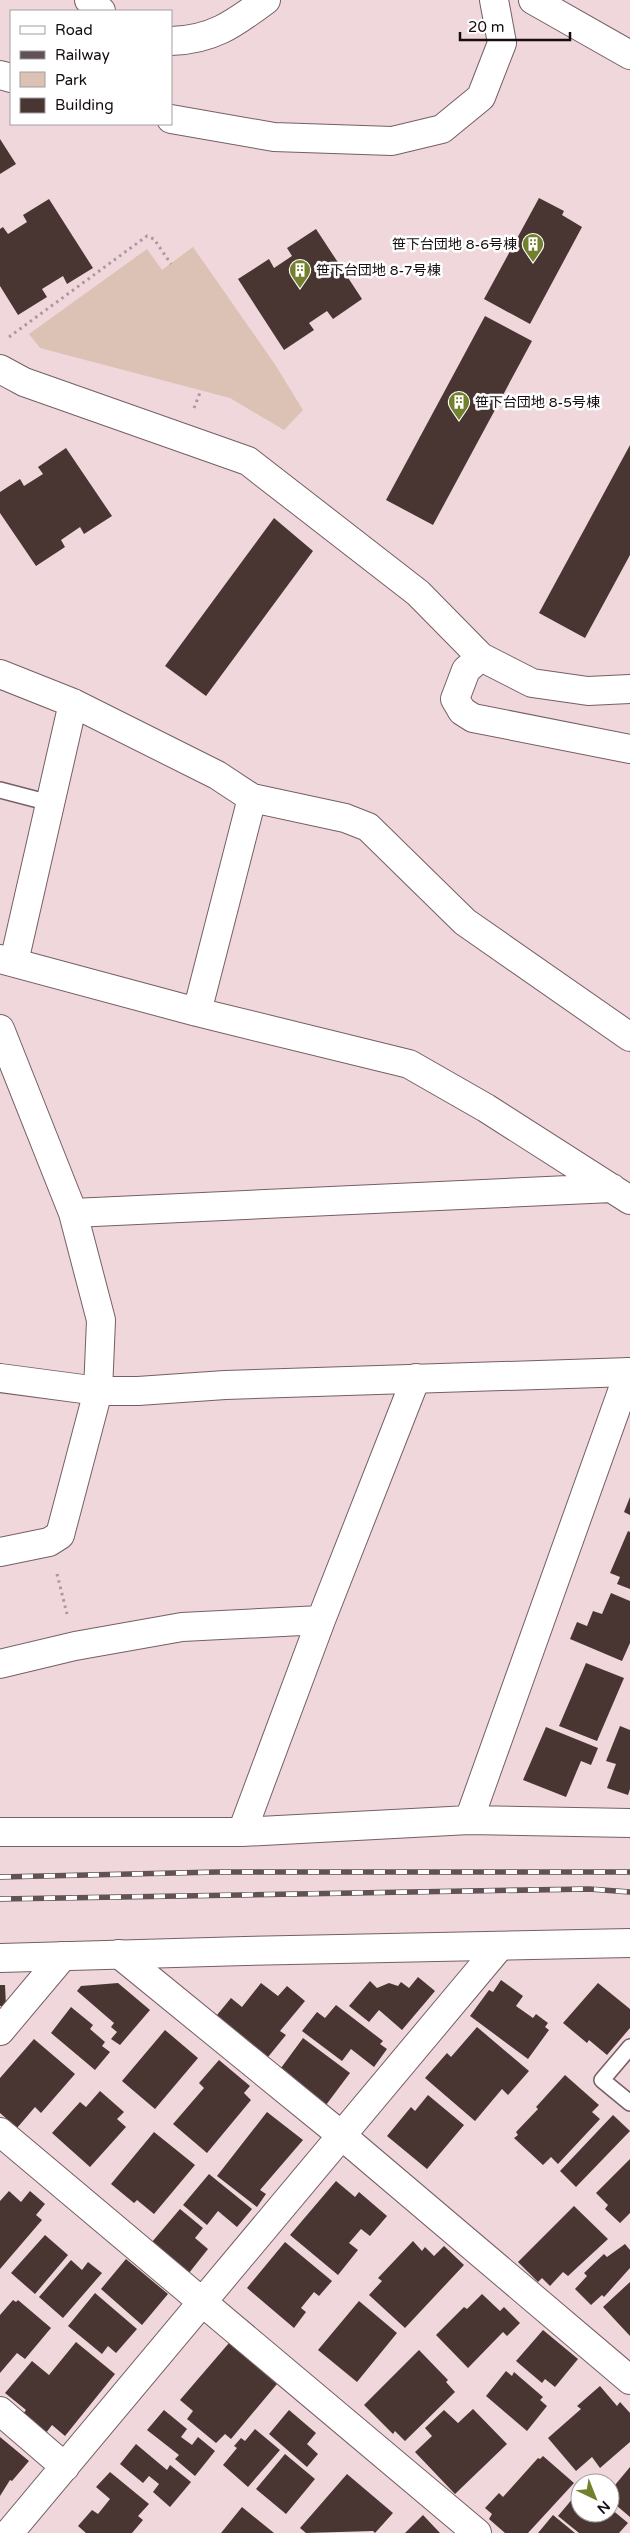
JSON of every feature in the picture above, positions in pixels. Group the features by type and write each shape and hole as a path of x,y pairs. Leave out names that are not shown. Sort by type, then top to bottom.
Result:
{"street":[{"path":"89,0 100,10"},
{"path":"172,119 274,136 392,141 442,129 481,97 502,43 494,0"},
{"path":"533,0 630,54"},
{"path":"172,42 188,41 217,34 258,2"},
{"path":"0,369 24,382 248,461 418,592 480,657 532,683 588,691 630,689"},
{"path":"480,657 466,670 455,699 462,711 473,718 630,749"},
{"path":"0,674 73,703 217,775 252,798 345,818 368,827 465,922 630,1037"},
{"path":"73,703 50,803 7,961 197,1012 409,1064 486,1108 621,1194"},
{"path":"197,1012 252,798"},
{"path":"0,1029 73,1214 101,1320 98,1391 60,1535 49,1542 0,1552"},
{"path":"73,1214 621,1194"},
{"path":"0,1378 98,1391 416,1378 630,1372 470,1820"},
{"path":"242,1832 320,1620 416,1378"},
{"path":"0,1664 75,1646 182,1627 320,1620"},
{"path":"0,1832 242,1832 470,1820 630,1822"},
{"path":"0,1958 630,1943"},
{"path":"9,2533 500,1946"},
{"path":"119,1954 341,2136 630,2380"},
{"path":"0,2031 63,1956"},
{"path":"0,2132 477,2533"},
{"path":"0,2411 65,2467"}],"lane":[{"path":"0,790 50,803"},
{"path":"630,2047 602,2080 630,2103"}],"path":[{"path":"4,341 147,236 154,239 171,264"},
{"path":"193,411 201,390"},
{"path":"49,1542 75,1646"}],"green space":[{"path":"193,247 274,363 303,410 284,430 230,398 40,348 29,334 147,249 162,270"}],"building":[{"path":"0,139 16,164 0,174"},
{"name":"笹下台団地 8-6号棟","path":"539,198 564,211 562,215 582,227 530,324 484,299"},
{"path":"49,199 93,268 67,284 63,276 42,289 47,297 18,315 0,286 0,229 3,227 8,234 27,222 23,215"},
{"name":"笹下台団地 8-7号棟","path":"316,229 362,299 333,319 327,311 309,323 314,330 284,350 238,279 269,259 274,268 292,256 287,248"},
{"name":"笹下台団地 8-5号棟","path":"485,316 532,341 433,525 386,500"},
{"path":"630,445 630,555 585,638 539,613"},
{"path":"66,448 112,516 84,534 80,527 61,540 65,547 36,566 0,513 0,492 20,479 24,486 43,474 38,467"},
{"path":"274,518 313,551 206,696 165,666"},
{"path":"630,1497 630,1515 624,1512"},
{"path":"628,1531 630,1532 630,1589 617,1584 620,1577 610,1573"},
{"path":"611,1593 630,1601 630,1643 622,1661 570,1639 577,1622 587,1626 593,1611 602,1614"},
{"path":"586,1663 624,1678 597,1741 559,1726"},
{"path":"620,1726 630,1730 630,1789 628,1795 607,1788 616,1764 606,1761"},
{"path":"546,1727 598,1748 591,1765 581,1761 566,1797 523,1780"},
{"path":"418,1977 435,1991 402,2030 379,2010 369,2022 349,2006 370,1981 377,1988 389,1983 398,1986 401,1982 409,1988"},
{"path":"501,1980 523,1996 516,2006 533,2018 536,2014 548,2023 545,2027 549,2030 528,2059 470,2016 489,1990 493,1992"},
{"path":"118,1983 150,2010 120,2045 111,2039 117,2032 111,2027 114,2023 77,1991 81,1986"},
{"path":"261,1983 278,1996 287,1986 305,2001 280,2031 286,2035 268,2057 217,2015 231,1998 242,2007"},
{"path":"598,1983 630,2009 630,2028 607,2055 589,2040 587,2043 563,2023"},
{"path":"0,1985 5,1985 6,2006 0,2006"},
{"path":"336,2005 383,2041 380,2044 387,2049 374,2067 351,2049 342,2061 302,2031 317,2012 325,2018"},
{"path":"71,2007 93,2025 90,2029 105,2042 102,2046 110,2052 95,2070 51,2033"},
{"path":"477,2027 529,2071 508,2095 502,2089 475,2121 425,2078 447,2053 451,2057"},
{"path":"165,2030 198,2058 155,2109 122,2081"},
{"path":"303,2038 350,2073 326,2105 290,2078 292,2076 281,2068"},
{"path":"34,2039 75,2074 41,2113 35,2107 17,2128 0,2113 0,2078"},
{"path":"219,2060 250,2086 244,2093 251,2100 207,2153 173,2124 204,2088 199,2083"},
{"path":"565,2075 599,2105 592,2112 600,2119 558,2164 551,2157 543,2165 514,2138 518,2135 516,2132 538,2109 536,2107"},
{"path":"100,2091 124,2112 117,2119 126,2127 90,2167 52,2133 80,2102 86,2107"},
{"path":"428,2095 464,2125 427,2169 387,2136 411,2107 415,2111"},
{"path":"267,2112 303,2140 260,2190 266,2194 257,2207 217,2176"},
{"path":"613,2115 630,2131 576,2187 560,2171"},
{"path":"154,2132 195,2165 154,2214 137,2200 134,2203 111,2184"},
{"path":"630,2159 630,2213 620,2223 605,2209 608,2205 596,2193"},
{"path":"209,2174 252,2209 237,2227 218,2211 207,2225 183,2205"},
{"path":"336,2181 355,2197 359,2192 387,2216 370,2236 361,2229 349,2243 358,2250 338,2275 290,2235"},
{"path":"9,2191 21,2202 30,2191 45,2204 36,2215 42,2220 0,2269 0,2201"},
{"path":"574,2206 608,2239 568,2276 563,2272 550,2286 542,2278 538,2282 518,2262"},
{"path":"180,2209 203,2228 195,2238 208,2249 189,2273 152,2242"},
{"path":"45,2235 68,2255 35,2294 11,2273"},
{"path":"413,2241 422,2251 425,2247 434,2256 444,2246 464,2265 405,2328 369,2295 382,2281 378,2278"},
{"path":"285,2242 332,2281 319,2296 314,2292 301,2308 306,2312 294,2328 247,2288"},
{"path":"625,2244 630,2250 630,2268 604,2297 602,2295 591,2305 575,2289 587,2276 584,2273 604,2254 607,2257"},
{"path":"126,2259 168,2294 142,2325 101,2289"},
{"path":"71,2260 82,2270 88,2262 102,2273 63,2318 39,2297"},
{"path":"630,2282 630,2336 603,2307"},
{"path":"95,2293 137,2329 116,2353 108,2346 102,2354 68,2326"},
{"path":"482,2294 500,2311 504,2307 520,2323 507,2336 503,2332 468,2368 436,2335 464,2307 467,2309"},
{"path":"13,2300 16,2302 18,2300 51,2328 25,2359 17,2353 0,2373 0,2315"},
{"path":"359,2301 397,2333 357,2382 318,2350"},
{"path":"543,2330 578,2359 555,2387 545,2379 542,2383 516,2361"},
{"path":"76,2342 115,2374 65,2436 52,2425 46,2433 23,2414 26,2410 5,2393 32,2361 49,2375"},
{"path":"229,2343 277,2384 231,2439 225,2434 216,2443 187,2419 193,2411 180,2400"},
{"path":"419,2350 448,2380 446,2382 455,2392 405,2441 395,2431 393,2434 364,2405"},
{"path":"506,2371 512,2376 514,2372 543,2397 540,2400 547,2406 527,2431 486,2396"},
{"path":"600,2386 617,2406 620,2402 630,2413 630,2442 600,2468 592,2457 576,2471 548,2438 581,2409 577,2406"},
{"path":"473,2409 507,2444 455,2494 415,2452 432,2436 425,2428 444,2410 458,2423"},
{"path":"164,2410 187,2429 181,2437 192,2445 198,2437 215,2451 195,2476 175,2459 179,2455 147,2430"},
{"path":"289,2410 316,2433 307,2444 318,2454 307,2467 269,2434"},
{"path":"255,2429 280,2450 248,2487 223,2465 237,2448 234,2446 241,2438 245,2441"},
{"path":"0,2437 29,2461 12,2481 10,2480 0,2496"},
{"path":"136,2444 167,2470 170,2465 191,2482 170,2507 153,2492 159,2484 149,2476 143,2483 120,2464"},
{"path":"285,2454 315,2479 286,2514 256,2489"},
{"path":"543,2456 570,2480 570,2487 528,2533 505,2533 489,2519 492,2514 485,2508 499,2493 503,2497 538,2458 540,2459"},
{"path":"630,2467 630,2517 620,2508 620,2479"},
{"path":"110,2472 149,2504 138,2516 143,2520 132,2533 86,2533 78,2526 92,2510 98,2514 110,2499 96,2487"},
{"path":"347,2474 393,2513 375,2533 373,2531 306,2533 300,2528"},
{"path":"570,2502 570,2523 620,2523 620,2516 628,2523 619,2533 579,2533 558,2516"},
{"path":"242,2507 274,2533 221,2533"},
{"path":"423,2515 440,2533 405,2533"},
{"path":"553,2515 575,2533 538,2533"}],"railway":[{"path":"0,1877 217,1872 630,1872"},
{"path":"0,1899 589,1889 630,1892"}],"place":[{"name":"笹下台団地 8-6号棟","path":"533,263"},
{"name":"笹下台団地 8-7号棟","path":"300,289"},
{"name":"笹下台団地 8-5号棟","path":"459,421"}]}
